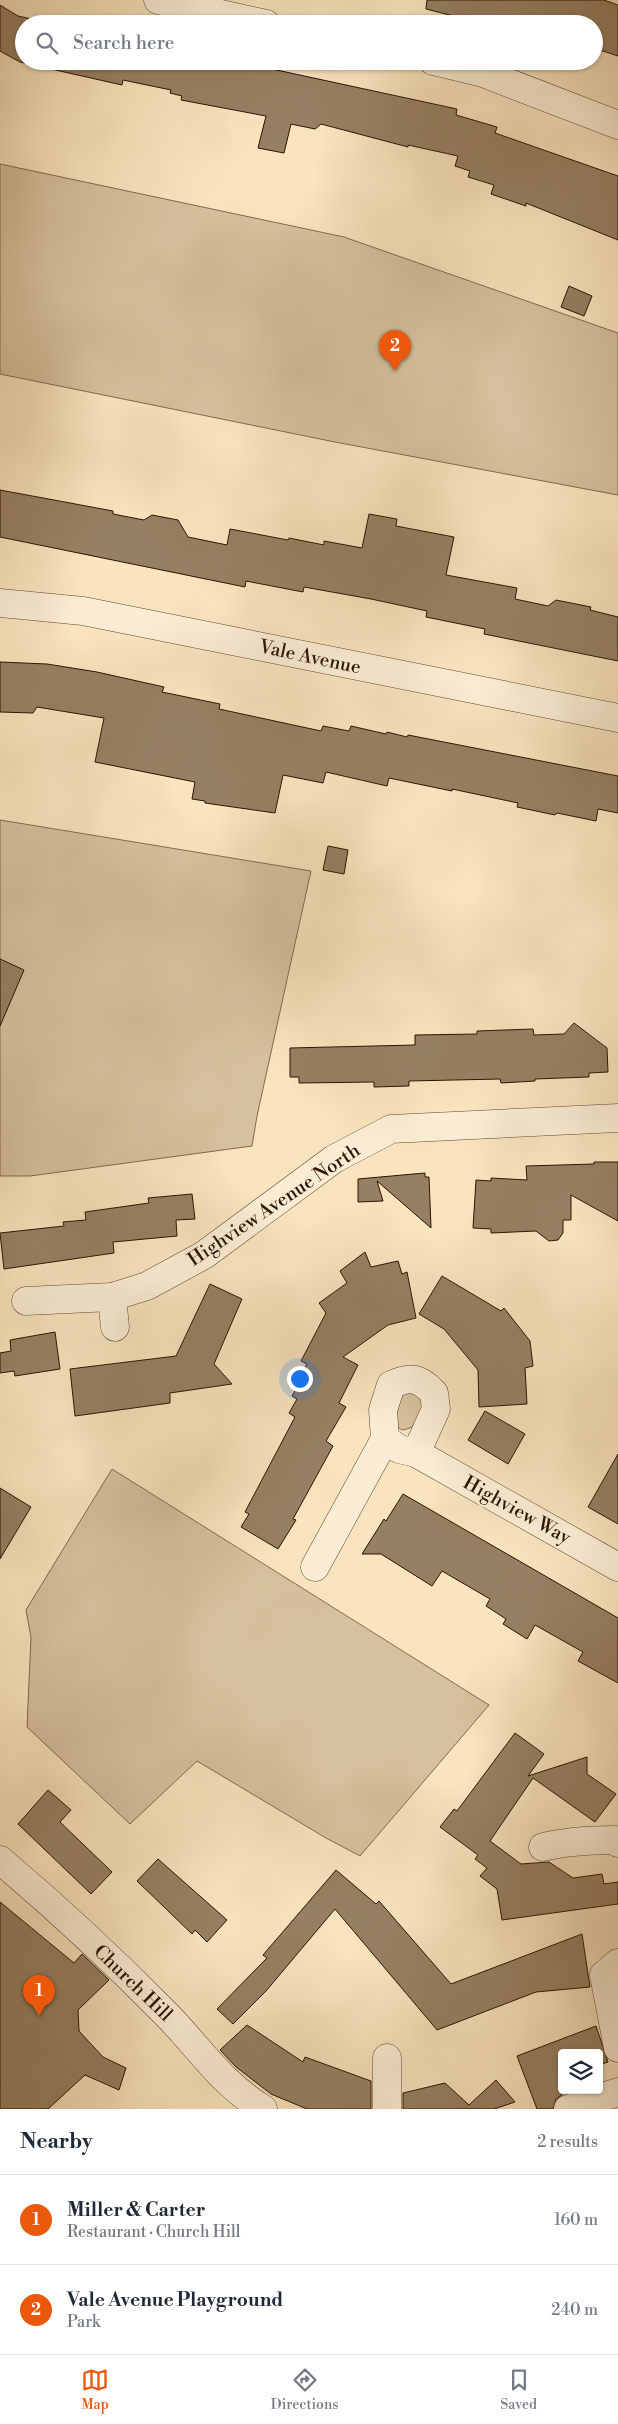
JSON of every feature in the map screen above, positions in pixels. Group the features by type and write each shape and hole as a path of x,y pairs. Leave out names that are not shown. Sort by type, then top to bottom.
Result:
{"street":[{"path":"158,0 226,15"},
{"path":"470,70 618,124"},
{"name":"Vale Avenue","path":"0,603 83,611 618,718"},
{"name":"Highview Avenue North","path":"26,1301 112,1297 147,1286 204,1255 334,1159 391,1129 618,1118"},
{"path":"112,1297 115,1327"},
{"path":"315,1567 385,1439 383,1410 391,1385 405,1378 423,1382 434,1392 436,1409 416,1453"},
{"name":"Highview Way","path":"385,1439 399,1449 416,1453 618,1567"},
{"path":"543,1847 567,1841 615,1840 618,1843"},
{"name":"Church Hill","path":"0,1860 46,1898 168,2017 240,2095 263,2109"},
{"path":"618,1963 604,1975 618,2048"},
{"path":"387,2058 387,2109"},
{"path":"568,2109 618,2092"}],"shaded area":[{"path":"0,164 344,237 618,333 618,495 335,442 0,374"},
{"path":"0,820 311,871 252,1146 30,1176 0,1176"},
{"path":"400,1392 420,1394 424,1404 415,1425 402,1430 396,1426 394,1412"},
{"path":"112,1469 489,1705 360,1856 326,1838 197,1761 130,1824 27,1727 31,1637 26,1610"}],"building":[{"path":"427,0 604,0 618,5 618,56 603,51 603,15 450,15 426,9"},
{"path":"0,5 16,15 15,59 0,51"},
{"path":"55,70 277,70 457,109 456,115 497,127 495,133 618,176 618,240 526,203 526,206 491,194 494,185 468,177 470,171 455,166 458,156 408,145 408,147 321,124 315,129 291,124 284,153 258,148 266,116 181,100 182,96 170,93 171,90 123,80 122,85"},
{"path":"569,286 592,296 584,316 561,307"},
{"path":"0,490 113,511 113,514 144,520 152,515 178,520 188,537 227,545 230,529 288,540 289,538 324,545 324,541 362,548 369,514 397,519 396,526 454,537 446,575 517,588 515,599 548,606 556,600 591,607 590,610 618,617 618,661 484,634 485,629 426,617 427,611 371,599 304,587 303,592 246,581 245,587 0,537"},
{"path":"0,662 47,664 97,672 164,687 162,692 220,704 219,709 321,731 323,726 349,731 351,726 386,734 387,732 407,737 408,735 618,776 618,813 598,809 596,821 517,807 518,803 452,789 452,791 389,778 387,786 326,772 323,783 283,775 275,813 205,803 205,801 192,799 195,782 95,762 104,718 37,707 33,713 0,712"},
{"path":"328,846 348,850 344,874 323,870"},
{"path":"0,959 24,970 0,1026"},
{"path":"574,1023 607,1048 608,1072 589,1073 589,1077 535,1079 535,1081 501,1083 500,1079 409,1081 409,1086 374,1087 374,1082 299,1083 299,1077 290,1077 290,1048 415,1045 415,1035 477,1034 477,1031 533,1029 534,1035 564,1034"},
{"path":"594,1162 618,1162 618,1221 571,1195 571,1220 563,1220 563,1233 558,1240 549,1241 536,1231 491,1233 491,1229 473,1228 476,1180 491,1181 491,1178 527,1180 526,1166 594,1164"},
{"path":"425,1173 425,1177 429,1177 431,1228 377,1181 383,1201 358,1202 358,1179"},
{"path":"192,1194 195,1219 176,1220 177,1236 113,1242 114,1253 4,1269 0,1233 64,1226 63,1222 86,1220 85,1212 149,1203 148,1198"},
{"path":"365,1252 371,1267 398,1261 402,1274 407,1272 416,1318 388,1325 343,1357 358,1365 339,1403 346,1407 326,1441 333,1446 293,1519 296,1520 278,1549 241,1527 249,1514 245,1512 295,1417 289,1413 297,1399 292,1396 305,1373 302,1372 307,1364 301,1361 326,1313 319,1303 347,1283 340,1271"},
{"path":"442,1276 501,1311 504,1308 530,1341 533,1366 525,1368 527,1404 479,1407 478,1370 444,1329 419,1314"},
{"path":"210,1284 242,1299 214,1364 232,1384 170,1393 170,1403 75,1416 70,1369 176,1356"},
{"path":"55,1332 60,1369 15,1376 14,1371 0,1373 0,1353 11,1351 10,1340"},
{"path":"485,1411 525,1434 508,1464 468,1440"},
{"path":"618,1454 618,1524 588,1507"},
{"path":"0,1488 31,1507 0,1559"},
{"path":"403,1494 618,1618 618,1683 578,1661 583,1652 535,1625 527,1639 503,1624 506,1619 486,1606 490,1599 442,1571 432,1586 381,1554 362,1554 384,1519 386,1521"},
{"path":"515,1733 544,1754 528,1776 587,1757 587,1774 616,1794 595,1822 533,1778 490,1841 521,1864 549,1862 573,1878 602,1874 604,1884 618,1882 618,1904 502,1920 497,1889 480,1876 487,1868 475,1859 478,1855 440,1827 454,1809 457,1811"},
{"path":"48,1790 71,1810 60,1822 112,1872 91,1894 18,1824"},
{"path":"158,1859 227,1920 207,1942 195,1930 192,1934 137,1881"},
{"path":"336,1870 376,1904 379,1901 451,1984 582,1934 590,1987 536,1992 437,2030 335,1909 266,1991 233,2024 217,2009 267,1958 263,1955"},
{"path":"0,1902 74,1963 82,1954 109,1980 78,2010 79,2031 103,2057 126,2068 119,2090 85,2075 48,2109 0,2109"},
{"path":"247,2025 303,2062 305,2057 371,2081 371,2109 307,2109 271,2094 236,2067 220,2050"},
{"path":"596,2026 608,2062 603,2064 603,2049 558,2049 558,2094 562,2095 556,2099 553,2109 537,2109 517,2056"},
{"path":"496,2080 515,2102 494,2109 403,2109 403,2093 445,2083 469,2105"}],"place":[{"name":"Vale Avenue Playground","path":"395,371"},
{"name":"Miller & Carter","path":"39,2016"}]}
